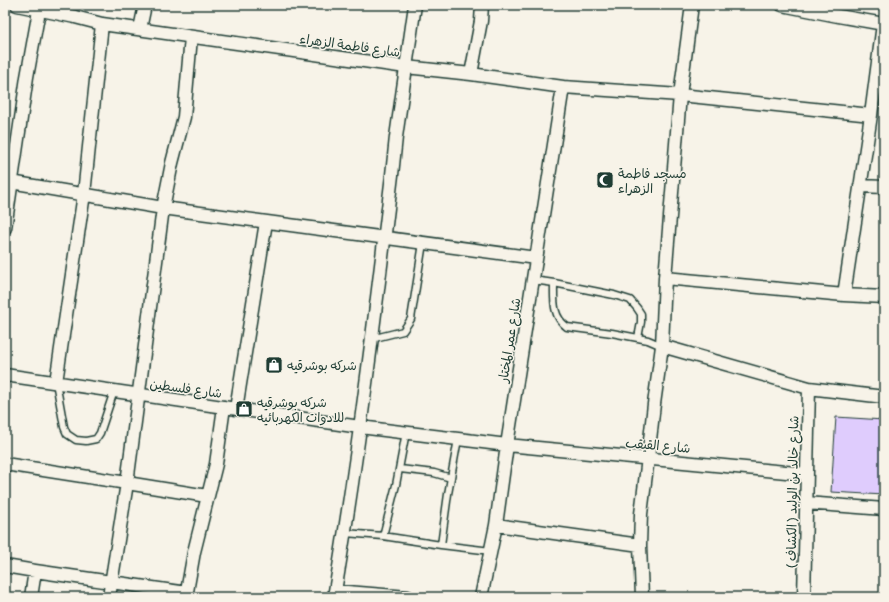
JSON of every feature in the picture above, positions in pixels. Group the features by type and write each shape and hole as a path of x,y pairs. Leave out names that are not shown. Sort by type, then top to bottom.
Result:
{"street":[{"name":"شارع فاطمة الزهراء","path":"17,5 39,7 102,24 406,67 471,74 562,87 680,95 871,116"},
{"path":"140,29 145,5"},
{"path":"408,597 335,594 360,427 396,137 415,5"},
{"path":"471,74 481,21 482,5"},
{"path":"642,597 640,545 641,514 662,346 665,278 680,95 692,5"},
{"path":"782,5 840,11 884,24 879,88 871,116 844,295"},
{"path":"5,228 8,182 39,7"},
{"path":"56,382 84,194 102,24"},
{"path":"108,597 127,483 163,208 172,163 184,117 191,37"},
{"name":"شارع عمر المختار","path":"481,597 496,525 562,87"},
{"path":"8,182 163,208 536,258"},
{"path":"860,186 884,188"},
{"path":"236,409 266,222"},
{"path":"665,278 844,295 884,297"},
{"path":"662,346 809,388 884,396"},
{"name":"شارع فلسطين","path":"5,375 360,427 507,446"},
{"name":"شارع خالد بن الوليد ( الكشاف )","path":"804,597 809,388"},
{"path":"5,566 186,595 194,552 216,464 224,407"},
{"name":"شارع القيقب","path":"507,446 807,474"},
{"path":"5,464 208,496"},
{"path":"806,503 884,509"},
{"path":"496,525 640,545"},
{"path":"31,597 35,571"}],"lane":[{"path":"371,339 403,331 411,319 423,243"},
{"path":"533,280 614,295 630,300 641,314 638,338"},
{"path":"554,283 554,305 557,316 561,323 567,327 638,338 648,340 662,346"},
{"path":"56,382 64,427 67,434 76,440 86,442 96,439 100,433 114,391"},
{"path":"383,536 400,469 406,432"},
{"path":"441,545 458,439"},
{"path":"400,469 434,473 451,478"},
{"path":"345,533 383,536 491,551"}],"building":[{"path":"836,417 884,420 884,495 831,492"}],"place":[{"name":"مسجد فاطمة الزهراء","path":"605,180"},
{"name":"شركه بوشرقيه","path":"274,365"},
{"name":"شركه بوشرقيه للادوات الكهربائيه","path":"244,409"}]}
